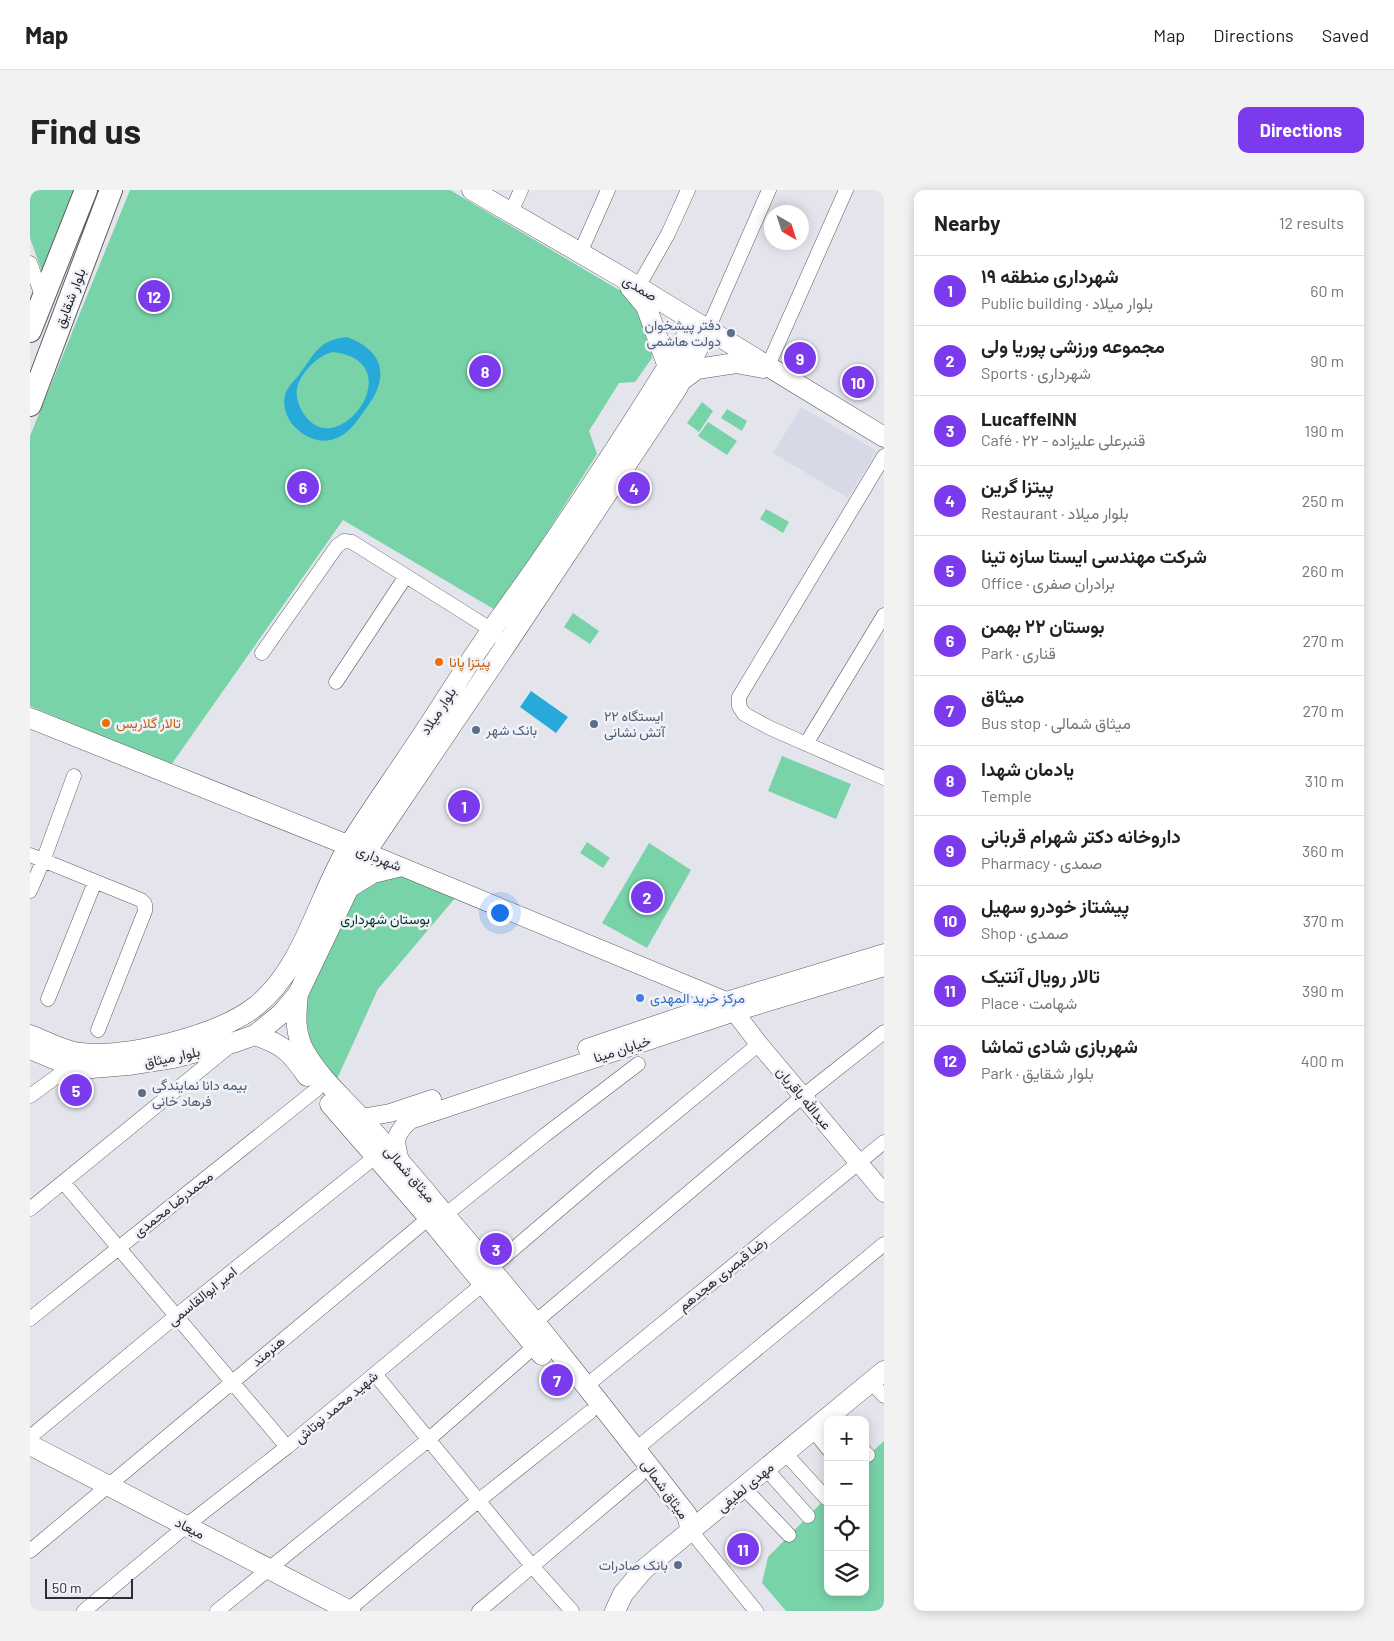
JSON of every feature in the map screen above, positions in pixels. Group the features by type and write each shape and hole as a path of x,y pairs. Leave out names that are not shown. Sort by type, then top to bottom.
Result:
{"main road":[{"name":"بلوار شقایق","path":"30,331 86,190"},
{"name":"بلوار شقایق","path":"30,405 111,190"},
{"name":"صمدی","path":"472,190 580,252 884,437"},
{"path":"620,276 646,306 675,373 736,363 770,368"},
{"name":"بلوار میلاد","path":"298,994 347,890 357,849 506,645 567,537 675,373 702,326"},
{"name":"بلوار میلاد","path":"257,1005 283,977 357,849 492,630 567,537"},
{"name":"شهرداری","path":"30,718 357,849"},
{"name":"بلوار میثاق","path":"30,1049 70,1066 92,1068 128,1066 173,1058 235,1042 254,1035 281,1014 298,994"},
{"name":"میثاق شمالی","path":"298,994 295,1016 298,1036 305,1052 355,1123 375,1157 437,1217"},
{"name":"بلوار میثاق","path":"30,1035 76,1052 94,1054 130,1051 172,1042 216,1028 239,1017 257,1005"},
{"name":"میثاق شمالی","path":"254,1035 283,1047 293,1056 317,1089 401,1165 437,1217 486,1277 535,1346 590,1412 676,1522 691,1531"},
{"name":"میثاق شمالی","path":"486,1277 534,1323 586,1386 687,1515 691,1531"},
{"name":"مهدی لطیفی","path":"836,1416 880,1383"},
{"name":"مهدی لطیفی","path":"615,1611 623,1594 644,1570 813,1430 824,1424"},
{"name":"میعاد","path":"30,1445 349,1611"}],"street":[{"path":"511,212 520,190"},
{"path":"580,252 608,190"},
{"path":"638,287 668,234 688,190"},
{"path":"702,326 769,190"},
{"path":"770,368 846,190"},
{"path":"30,263 43,298"},
{"path":"884,456 739,697 739,706 744,714 770,728 884,778"},
{"path":"262,653 337,546 344,541 352,542 492,630 506,645"},
{"path":"336,682 406,576"},
{"path":"806,744 884,615"},
{"path":"30,891 37,858 74,776"},
{"name":"شهرداری","path":"357,849 730,1007"},
{"path":"37,858 141,900 145,904 146,911 98,1030"},
{"path":"347,890 373,874 402,867"},
{"path":"48,999 95,882"},
{"name":"خیابان مینا","path":"401,1165 396,1145 397,1134 410,1120 884,953"},
{"name":"خیابان مینا","path":"355,1123 730,1007 884,967"},
{"name":"عبدالله باقریان","path":"730,1007 884,1192"},
{"path":"534,1323 803,1096 884,1032"},
{"path":"30,1209 235,1042"},
{"name":"شهید محمد نوتاش","path":"84,1611 375,1374 600,1175 759,1044"},
{"name":"هنرمند","path":"30,1551 231,1382 437,1217 638,1064"},
{"path":"30,1096 70,1066"},
{"name":"محمدرضا محمدی","path":"30,1319 317,1089"},
{"name":"رضا قیصری هجدهم","path":"586,1386 884,1142"},
{"name":"امیر ابوالقاسمی","path":"30,1437 176,1316 375,1157"},
{"path":"63,1182 287,1447"},
{"path":"636,1449 884,1244"},
{"path":"217,1611 428,1440 535,1346"},
{"path":"375,1374 532,1566 572,1611"},
{"path":"349,1611 478,1501 590,1412"},
{"path":"813,1430 824,1444"},
{"path":"785,1453 824,1496"},
{"path":"766,1469 808,1516"},
{"path":"479,1611 639,1476"},
{"path":"744,1488 789,1535"},
{"path":"691,1531 751,1609"}],"shaded area":[{"path":"801,407 877,451 848,498 773,453"}],"green space":[{"path":"30,190 75,190 42,272 30,238"},
{"path":"130,190 450,190 631,297 651,333 652,358 635,382 619,383 589,431 597,454 497,611 343,520 171,765 30,706 30,436"},
{"path":"702,402 713,411 699,432 687,423"},
{"path":"727,409 747,421 742,431 721,418"},
{"path":"708,422 737,441 727,455 698,436"},
{"path":"766,509 789,522 783,533 760,519"},
{"path":"573,613 599,631 590,644 564,627"},
{"path":"782,756 851,784 836,819 768,791"},
{"path":"587,842 610,858 603,868 580,853"},
{"path":"649,843 691,870 647,948 602,923"},
{"name":"بوستان شهرداری","path":"396,874 456,897 378,989 336,1081 315,1052 310,1040 306,1018 307,995 354,891 374,879"},
{"path":"884,1441 884,1611 786,1611 762,1583 768,1557 824,1500 824,1596 869,1596 869,1454"}],"water":[{"path":"347,337 360,343 377,359 380,368 378,388 359,418 343,435 328,440 313,439 299,431 288,417 284,401 286,391 319,348 330,341","holes":["333,352 356,359 367,372 368,387 362,404 351,417 337,426 322,428 308,419 303,413 297,396 299,382 306,370 316,360 327,354"]},
{"path":"531,691 568,717 556,733 520,707"}],"place":[{"name":"شهربازی شادی تماشا","path":"154,296"},
{"name":"دفتر پیشخوان دولت هاشمی","path":"731,333"},
{"name":"داروخانه دکتر شهرام قربانی","path":"800,358"},
{"name":"یادمان شهدا","path":"485,371"},
{"name":"پیشتاز خودرو سهیل","path":"858,382"},
{"name":"بوستان ۲۲ بهمن","path":"303,487"},
{"name":"پیتزا گرین","path":"634,488"},
{"name":"پیتزا پانا","path":"439,662"},
{"name":"تالار گلاریس","path":"106,723"},
{"name":"ایستگاه ۲۲ آتش نشانی","path":"594,724"},
{"name":"بانک شهر","path":"476,730"},
{"name":"شهرداری منطقه ۱۹","path":"464,806"},
{"name":"مجموعه ورزشی پوریا ولی","path":"647,897"},
{"name":"مرکز خرید المهدی","path":"640,998"},
{"name":"شرکت مهندسی ایستا سازه تینا","path":"76,1090"},
{"name":"بیمه دانا نمایندگی فرهاد خانی","path":"142,1093"},
{"name":"LucaffeINN","path":"496,1249"},
{"name":"میثاق","path":"557,1380"},
{"name":"تالار رویال آنتیک","path":"743,1549"},
{"name":"بانک صادرات","path":"678,1565"}]}
